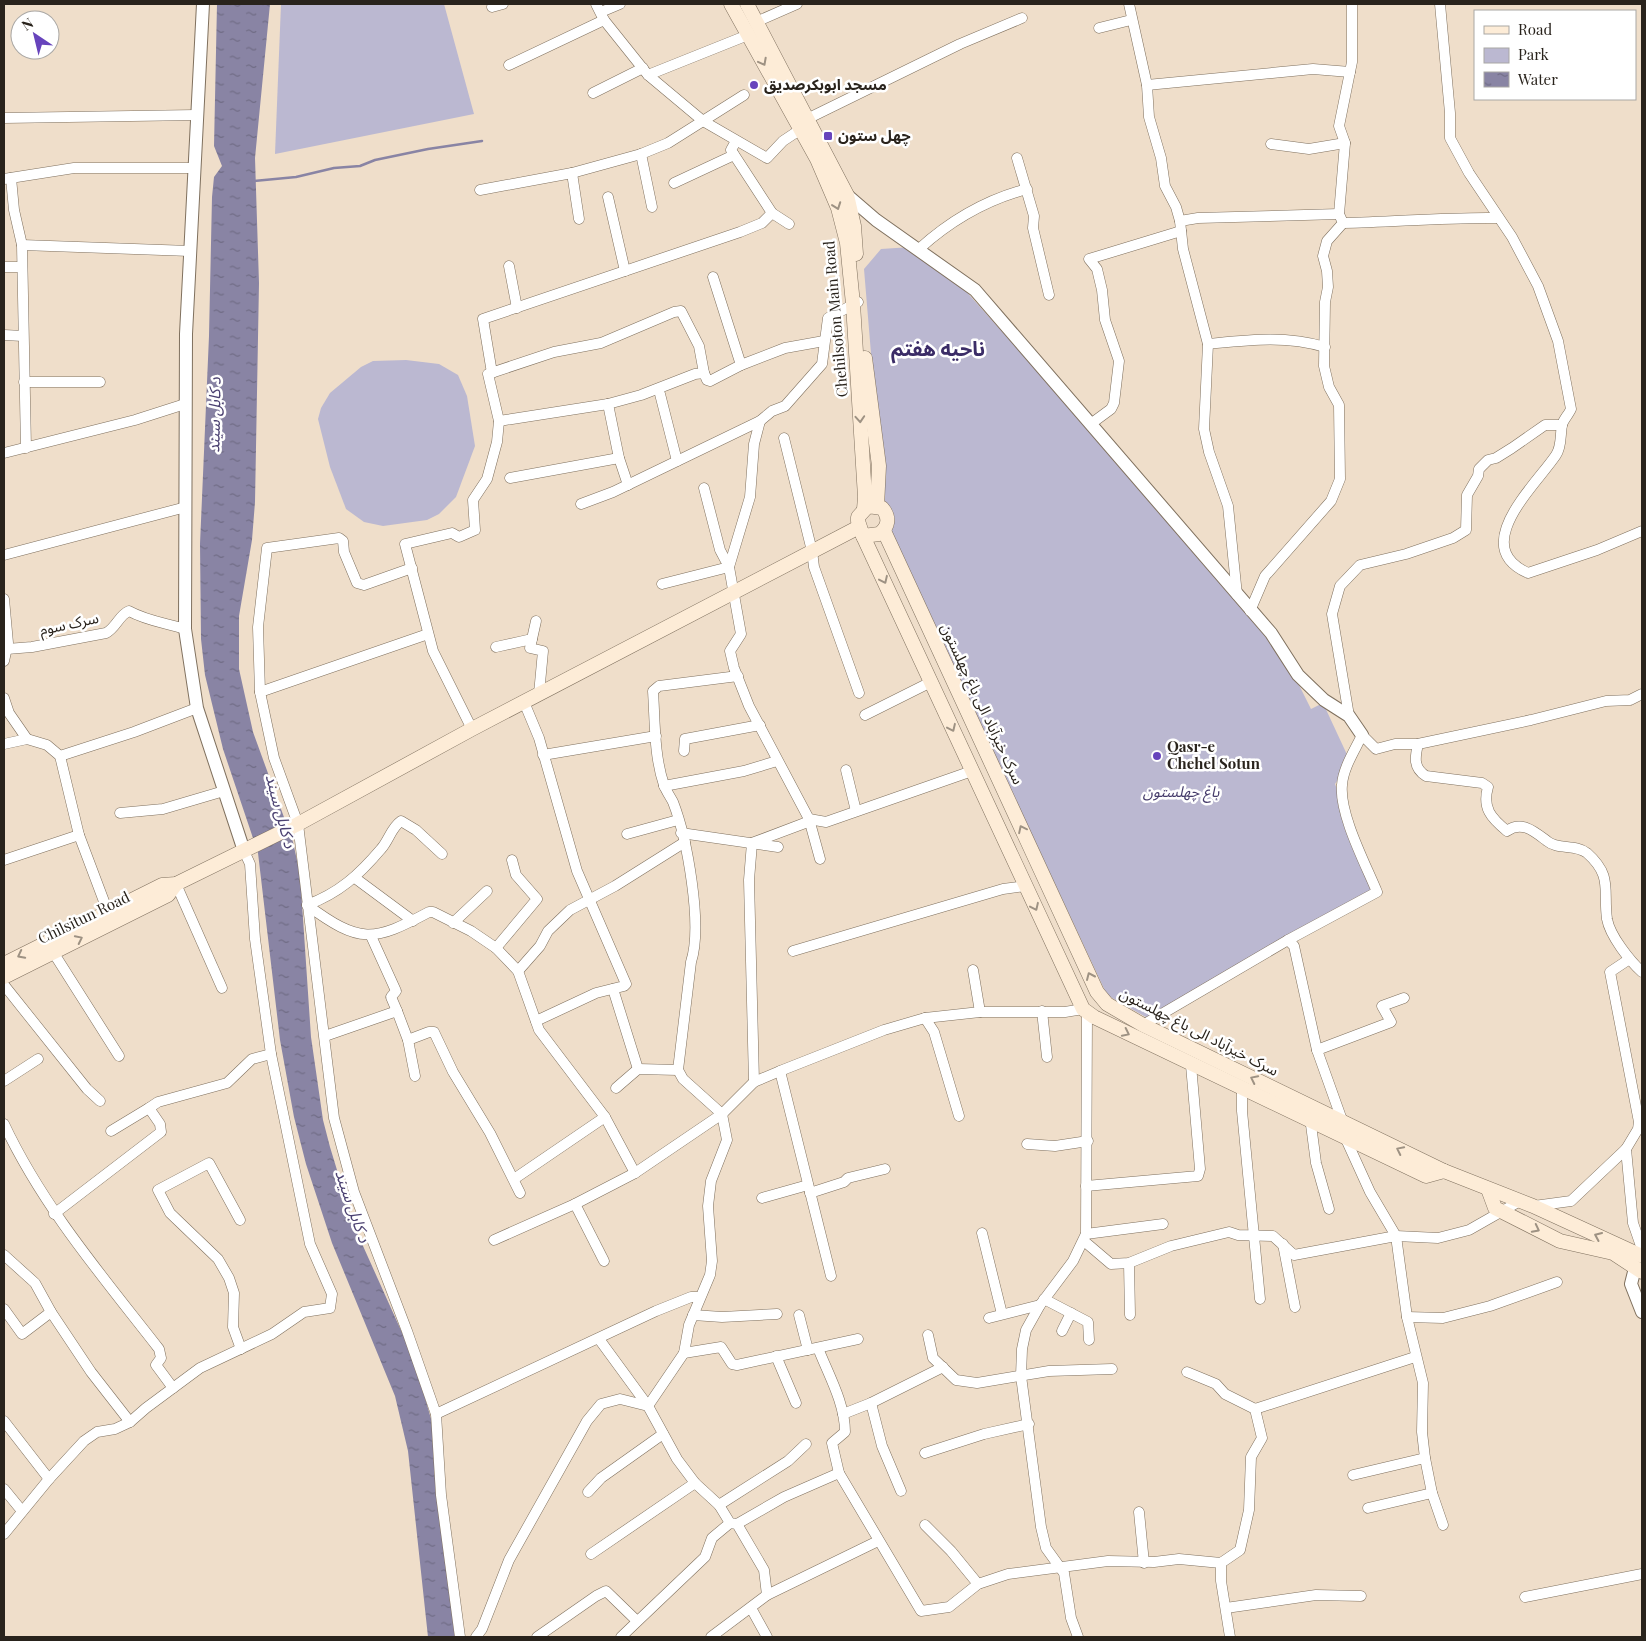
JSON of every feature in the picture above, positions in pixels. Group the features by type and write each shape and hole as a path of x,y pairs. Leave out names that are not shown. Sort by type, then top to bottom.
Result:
{"main road":[{"name":"Chehilsoton Main Road","path":"731,4 847,195 854,226 865,497 871,508"},
{"name":"Chehilsoton Main Road","path":"747,4 804,124 838,208 856,303"},
{"path":"861,531 874,536 884,531 887,527 887,517 871,508 858,516 861,531 1025,886 1085,1010 1191,1065 1242,1088 1310,1113 1345,1137 1426,1176 1444,1171"},
{"name":"Chilsitun Road","path":"4,964 162,885 176,884 295,826 524,702 812,550 861,531"},
{"name":"سرک خیرآباد الی باغ چهلستون","path":"884,531 1097,992 1107,1004 1310,1113 1342,1120 1444,1171 1527,1203 1640,1265"},
{"name":"Chilsitun Road","path":"4,977 168,895 176,884"},
{"path":"1488,1189 1495,1208 1560,1241 1613,1253 1640,1265"}],"street":[{"path":"4,1534 49,1479 84,1441 97,1432 130,1422 200,1368 272,1334 304,1312 330,1308 332,1294 310,1244 271,1054 255,939 249,849 224,791 196,708 185,629 185,404 196,115 203,4"},
{"path":"492,7 503,4"},
{"path":"509,64 600,12 620,4"},
{"path":"756,22 797,4"},
{"path":"1129,4 1147,86 1150,117 1161,158 1165,186 1176,208 1183,249 1208,344 1204,429 1209,452 1228,506 1237,595"},
{"path":"1250,611 1265,576 1330,501 1340,479 1339,405 1329,387 1324,366 1325,302 1328,287 1327,271 1323,256 1327,241 1341,218 1346,143 1340,126 1350,72 1352,4"},
{"path":"1440,4 1450,113 1450,138 1498,218 1512,237 1538,286 1558,341 1571,409 1562,425 1563,431 1557,453 1512,514 1503,537 1504,547 1510,560 1518,568 1528,573 1597,550 1642,531"},
{"path":"600,12 645,72 703,120 767,158 783,141 804,124 960,44 1022,18"},
{"path":"1098,28 1131,20"},
{"path":"593,93 748,34"},
{"path":"1147,86 1313,69 1350,72"},
{"path":"480,190 572,173 640,154 668,143 744,95"},
{"path":"4,118 196,115"},
{"path":"736,141 731,150 734,155 772,214 789,224"},
{"path":"1272,144 1309,149 1346,143"},
{"path":"640,154 652,207"},
{"path":"674,183 734,155"},
{"path":"1017,158 1034,216 1033,228 1049,295"},
{"path":"26,448 22,245 8,178 74,168 194,168"},
{"path":"572,173 579,219"},
{"path":"918,249 939,230 969,210 1027,189"},
{"path":"847,195 876,220 975,290 1270,633 1298,675 1324,700 1349,716 1362,735 1376,749 1395,744 1418,744 1531,720 1606,700 1630,700 1642,694"},
{"path":"608,197 625,271"},
{"path":"492,373 483,319 740,232 762,223 772,214"},
{"path":"1092,424 1111,409 1114,404 1119,361 1105,320 1102,290 1097,269 1089,259 1198,218 1341,218 1394,222 1449,218 1498,218"},
{"path":"854,226 876,220"},
{"path":"22,245 190,251"},
{"path":"509,266 517,308"},
{"path":"4,267 22,267"},
{"path":"713,277 741,366"},
{"path":"581,504 628,485 760,421 772,411 786,406 822,364 828,318 856,303"},
{"path":"472,730 433,651 405,546 408,542 452,533 459,537 475,530 472,500 487,479 497,442 499,421 488,375 554,352 601,343 674,312 681,311 699,346 704,372 707,380 710,381 785,348 824,341"},
{"path":"4,335 23,336"},
{"path":"1208,344 1257,339 1289,339 1325,347"},
{"path":"499,421 608,404 704,372"},
{"path":"24,382 100,382"},
{"path":"660,394 677,461"},
{"path":"4,453 135,420 185,404"},
{"path":"608,404 619,458 628,485"},
{"path":"729,567 750,497 754,444 760,421"},
{"path":"1349,716 1332,614 1340,586 1360,565 1406,554 1453,538 1466,530 1467,495 1478,476 1479,469 1488,460 1496,458 1545,425 1562,425"},
{"path":"784,438 812,550 814,566 859,693"},
{"path":"510,478 619,458"},
{"path":"704,488 720,550 729,567 741,634 730,651 749,706 810,819 820,859"},
{"path":"4,555 186,506"},
{"path":"412,568 364,585 357,583 344,552 342,541 339,538 267,548 258,627 260,692 274,758 295,826 334,1118 354,1192 407,1331 436,1414 441,1495 460,1637"},
{"path":"662,584 729,567"},
{"path":"4,600 8,643 4,661"},
{"name":"سرک سوم","path":"7,649 32,647 106,633 113,628 124,613 129,611 146,620 159,621 185,629"},
{"path":"536,621 531,649 543,651 539,694"},
{"path":"260,692 428,634"},
{"path":"496,648 532,639"},
{"path":"648,1406 684,1353 689,1325 710,1275 712,1261 708,1206 711,1181 727,1140 722,1114 683,1079 678,1070 691,962 696,948 694,896 688,874 683,838 672,802 664,786 656,736 655,688 706,679 738,676"},
{"path":"865,715 931,682"},
{"path":"4,698 9,713 27,739"},
{"path":"524,702 539,738 566,838 590,902 626,984 596,992 536,1022"},
{"path":"60,756 134,732 196,708"},
{"path":"684,751 685,739 760,725"},
{"path":"1143,1025 1288,940 1377,892 1345,810 1342,785 1348,764 1362,735"},
{"path":"543,755 656,736"},
{"path":"4,744 27,739 47,745 60,756 79,835 108,912"},
{"path":"1418,744 1415,762 1419,772 1426,776 1488,786 1488,813 1507,831 1516,826 1532,828 1547,842 1586,852 1606,876 1608,920 1628,960 1642,972"},
{"path":"664,786 744,771 777,761"},
{"path":"846,770 856,811"},
{"path":"752,843 805,823 810,819 826,822 972,771"},
{"path":"120,813 163,809 224,791"},
{"path":"627,834 678,820"},
{"path":"307,905 330,895 355,878 381,849 394,827 401,821 416,830 442,854"},
{"path":"4,860 79,835"},
{"path":"518,971 560,919 576,906 590,902 683,838 752,843 778,847"},
{"path":"752,843 749,880 754,1082"},
{"path":"496,948 537,899 516,875 512,860"},
{"path":"355,878 413,920"},
{"path":"176,884 222,988"},
{"path":"793,951 1003,889 1025,886"},
{"path":"453,923 487,891"},
{"path":"307,905 322,916 354,933 371,936 429,912 471,931 496,948 518,971 539,1030 605,1118 635,1173"},
{"path":"371,936 396,991 391,997 408,1040 415,1076"},
{"path":"1288,940 1294,946 1317,1050 1342,1120 1345,1137 1370,1192 1396,1236 1407,1317 1415,1357 1423,1382 1422,1432 1425,1458 1432,1493 1443,1525"},
{"path":"53,952 119,1056"},
{"path":"1085,1237 1111,1264 1129,1263 1172,1246 1229,1232 1273,1236 1294,1255 1396,1236 1438,1238 1469,1230 1502,1211 1527,1203 1572,1201 1626,1149 1638,1130 1639,1122 1610,972 1628,960"},
{"path":"973,970 980,1012"},
{"path":"4,985 87,1089 100,1101"},
{"path":"613,989 638,1069"},
{"path":"1317,1050 1391,1022 1382,1006 1404,998"},
{"path":"494,1240 576,1204 635,1173 722,1114 754,1082 884,1030 925,1018 980,1012 1065,1012 1085,1010 1088,1141 1085,1237 1073,1261 1042,1302 1026,1330 1021,1376 1029,1424 1041,1528 1046,1548 1064,1573 1071,1618 1078,1637"},
{"path":"324,1036 397,1011"},
{"path":"1042,1011 1047,1057"},
{"path":"925,1018 934,1032 959,1116"},
{"path":"408,1040 434,1032 453,1072 490,1133 520,1193"},
{"path":"111,1131 158,1102 227,1083 252,1059 271,1054"},
{"path":"4,1080 38,1059"},
{"path":"1086,1186 1198,1176 1200,1170 1191,1065"},
{"path":"616,1088 638,1069 678,1070"},
{"path":"780,1071 831,1276"},
{"path":"1242,1088 1242,1111 1260,1299"},
{"path":"54,1214 161,1132 160,1124 150,1108"},
{"path":"1310,1113 1316,1163 1329,1209"},
{"path":"514,1179 605,1118"},
{"path":"4,1124 21,1159 54,1214 159,1349 161,1358 156,1365 173,1388"},
{"path":"1027,1144 1055,1146 1088,1141"},
{"path":"1626,1149 1633,1224 1642,1249"},
{"path":"240,1220 209,1163 158,1190 170,1213 218,1259 229,1278 234,1293 234,1327 241,1349"},
{"path":"762,1198 844,1182 848,1178 885,1169"},
{"path":"576,1204 604,1261"},
{"path":"1085,1237 1163,1224"},
{"path":"982,1233 1002,1314"},
{"path":"1283,1244 1295,1307"},
{"path":"4,1255 35,1282 51,1312 91,1372 130,1422"},
{"path":"1129,1263 1130,1315"},
{"path":"1640,1265 1631,1284 1642,1312"},
{"path":"1407,1317 1443,1318 1490,1306 1557,1282"},
{"path":"436,1414 599,1340 656,1311 691,1297 700,1297"},
{"path":"989,1318 1042,1302 1088,1322 1089,1340"},
{"path":"4,1309 22,1334 51,1312"},
{"path":"1062,1331 1071,1313"},
{"path":"693,1315 722,1317 776,1314"},
{"path":"799,1315 843,1414 845,1432 832,1443 839,1472 921,1611 948,1607 978,1584 1008,1574 1108,1561 1144,1562 1179,1559 1221,1563 1240,1550 1250,1510 1251,1457 1262,1438 1255,1409"},
{"path":"928,1335 930,1354 956,1380 977,1382 1049,1371 1112,1369"},
{"path":"684,1353 721,1347 732,1364 737,1365 858,1339"},
{"path":"599,1340 648,1406 662,1434 695,1483 718,1505 734,1524 764,1570 767,1595"},
{"path":"776,1356 796,1403"},
{"path":"1187,1372 1216,1384 1226,1394 1255,1409 1415,1357"},
{"path":"843,1414 871,1404 943,1367"},
{"path":"476,1637 482,1629 509,1560 587,1421 601,1404 620,1399 648,1406"},
{"path":"871,1404 882,1446 901,1491"},
{"path":"4,1421 49,1479"},
{"path":"925,1453 984,1434 1029,1424"},
{"path":"588,1492 601,1478 662,1434"},
{"path":"718,1505 788,1462 806,1444"},
{"path":"1354,1475 1425,1458"},
{"path":"621,1637 705,1557 712,1538 784,1497 839,1472"},
{"path":"591,1554 695,1483"},
{"path":"4,1489 22,1511"},
{"path":"1368,1508 1432,1493"},
{"path":"1140,1512 1144,1562"},
{"path":"925,1525 951,1551 978,1584"},
{"path":"711,1637 767,1595 878,1541"},
{"path":"1221,1563 1221,1581 1230,1637"},
{"path":"1526,1597 1642,1574"},
{"path":"537,1637 606,1591 637,1621"},
{"path":"1226,1608 1316,1595 1362,1596"},
{"path":"751,1608 767,1637"}],"green space":[{"path":"281,4 444,4 474,114 275,154"},
{"name":"باغ چهلستون","path":"911,247 955,279 1050,385 1284,655 1311,709 1323,703 1350,761 1335,784 1375,891 1151,1020 1107,995 890,532 888,507 883,498 864,269 881,249"},
{"path":"406,360 439,364 458,375 467,396 475,446 456,497 439,514 427,520 383,526 364,522 346,509 330,467 318,419 321,408 330,393 361,367 373,361"}],"water":[{"name":"د کابل سيند","path":"217,4 270,4 255,158 259,283 255,502 252,540 239,616 239,669 253,732 293,842 300,874 311,1037 323,1120 354,1226 404,1337 420,1380 433,1426 456,1637 428,1637 408,1451 395,1396 332,1243 306,1164 294,1117 280,1040 258,853 223,749 205,675 201,639 200,544 209,336 212,197 214,177 222,166 214,146"}],"waterway":[{"path":"253,181 296,177 334,168 360,166 375,160 428,149 482,141"}],"place":[{"name":"مسجد ابوبکرصدیق","path":"754,85"},
{"name":"چهل ستون","path":"828,136"},
{"name":"Qasr-e Chehel Sotun","path":"1157,756"}],"district":[{"name":"ناحیه هفتم","path":"938,349"}]}
